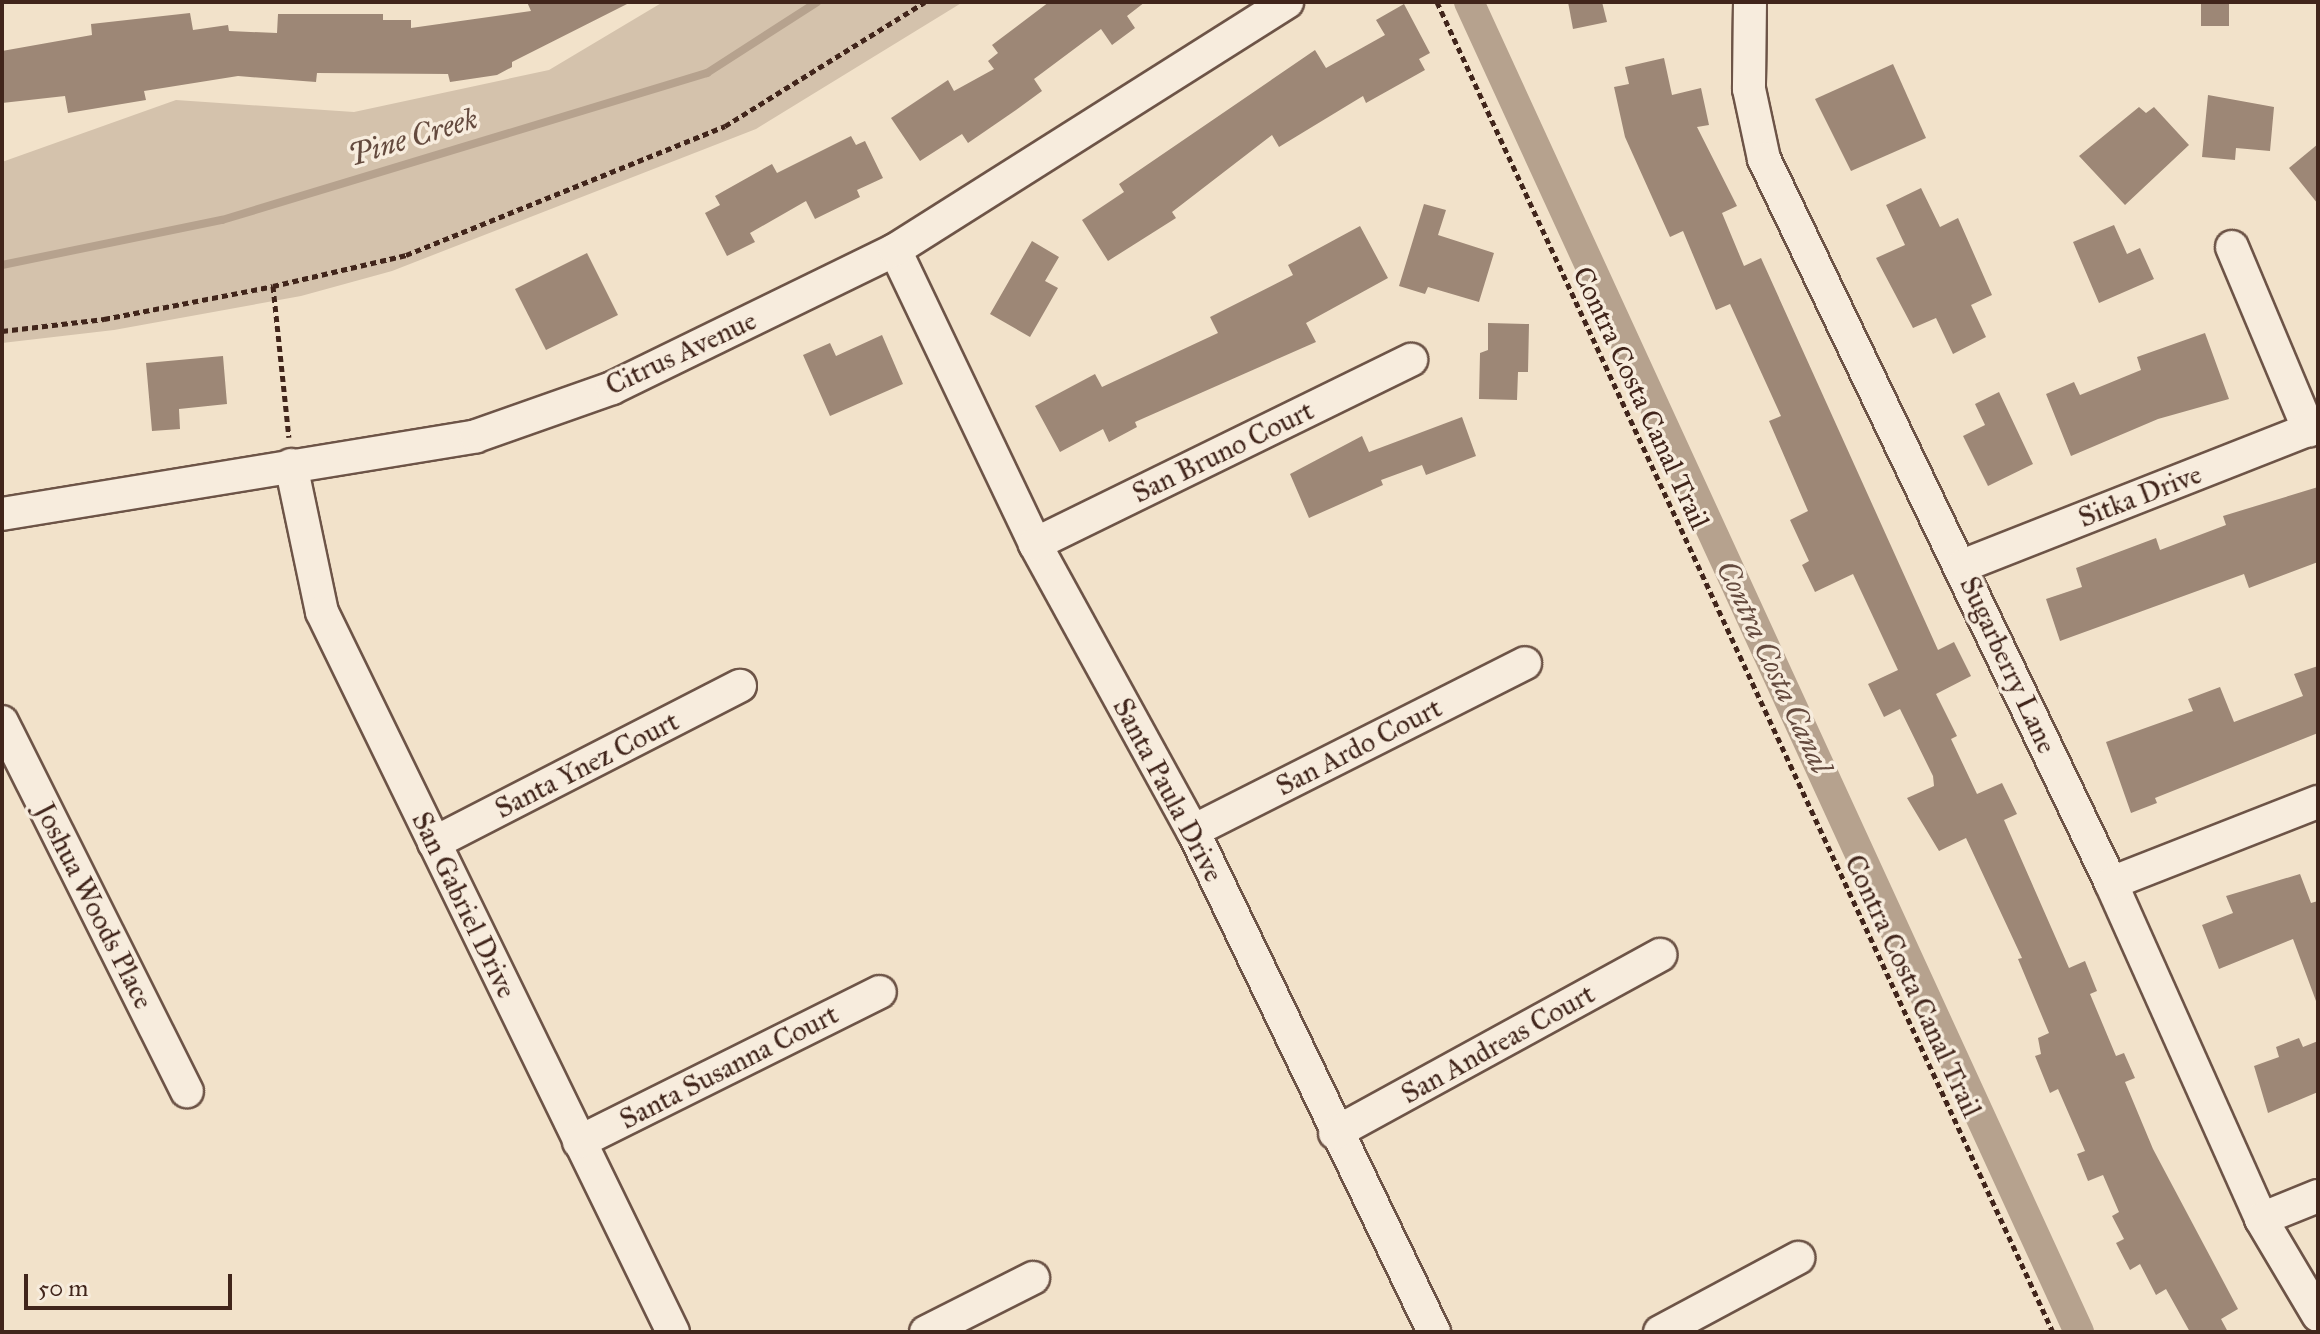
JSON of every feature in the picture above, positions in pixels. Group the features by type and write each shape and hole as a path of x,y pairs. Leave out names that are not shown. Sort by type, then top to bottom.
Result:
{"street":[{"name":"Citrus Avenue","path":"2,514 476,436 612,388 895,250 1287,2"},
{"name":"Sugarberry Lane","path":"1750,2 1749,89 1764,159 1962,566 2111,883 2261,1219 2318,1315"},
{"path":"2232,247 2313,428"},
{"name":"Santa Paula Drive","path":"895,250 1035,544 1193,831 1335,1133 1434,1332"},
{"name":"San Bruno Court","path":"1035,544 1411,360"},
{"name":"Sitka Drive","path":"1962,566 2313,428"},
{"name":"San Gabriel Drive","path":"291,465 322,612 673,1332"},
{"name":"San Ardo Court","path":"1193,831 1525,663"},
{"name":"Santa Ynez Court","path":"434,843 740,686"},
{"name":"Joshua Woods Place","path":"2,722 187,1091"},
{"path":"2111,883 2318,802"},
{"name":"San Andreas Court","path":"1335,1133 1660,955"},
{"name":"Santa Susanna Court","path":"579,1142 880,992"},
{"path":"2261,1219 2318,1196"},
{"path":"1660,1332 1798,1258"},
{"path":"926,1332 1033,1278"}],"path":[{"path":"2,331 104,319 273,286 406,255 725,126 925,2"},
{"name":"Contra Costa Canal Trail","path":"1437,2 2053,1332"},
{"path":"273,286 291,465"}],"shaded area":[{"path":"663,2 963,2 756,129 392,271 301,296 114,330 2,343 2,162 176,100 354,112 549,70"}],"building":[{"path":"527,2 631,2 512,62 512,67 497,75 450,82 448,74 317,73 316,82 238,76 144,91 146,100 68,113 65,96 2,103 2,51 92,35 91,24 190,13 193,30 228,25 229,31 277,33 278,14 383,14 383,20 411,20 411,28 531,11"},
{"path":"1049,2 1145,2 1127,16 1135,28 1112,45 1101,29 1034,79 1042,91 1016,110 968,143 962,134 920,161 891,118 948,80 954,91 994,69 988,61 998,53 992,45"},
{"path":"1568,2 1602,2 1607,22 1573,29"},
{"path":"2201,2 2229,2 2229,26 2201,26"},
{"path":"1404,4 1430,53 1419,59 1425,70 1366,103 1363,96 1279,147 1272,135 1172,212 1176,218 1108,261 1082,220 1124,192 1119,184 1315,50 1326,68 1385,35 1376,20"},
{"path":"1664,58 1672,95 1701,88 1709,125 1697,127 1737,206 1722,213 1744,266 1761,258 1938,650 1954,642 1971,676 1936,694 1957,736 1951,739 1977,794 2002,783 2017,814 2004,820 2069,968 2085,961 2097,991 2090,994 2116,1056 2124,1053 2135,1078 2125,1082 2153,1149 2238,1309 2221,1319 2228,1332 2190,1332 2166,1289 2156,1295 2140,1264 2130,1270 2116,1243 2124,1239 2112,1216 2119,1212 2103,1175 2088,1181 2077,1154 2085,1151 2058,1089 2050,1093 2035,1056 2041,1054 2038,1038 2049,1033 2018,959 2022,958 1966,838 1939,851 1907,798 1934,786 1933,776 1900,709 1884,717 1868,684 1898,670 1853,574 1815,592 1802,565 1809,561 1790,520 1808,511 1769,421 1781,416 1730,304 1716,310 1683,231 1670,237 1625,137 1614,87 1629,84 1625,67"},
{"path":"1893,64 1926,138 1851,171 1815,99"},
{"path":"2208,95 2274,107 2270,151 2236,148 2235,160 2202,157"},
{"path":"2139,107 2146,113 2154,107 2189,145 2125,205 2079,156"},
{"path":"851,136 856,145 865,141 883,178 857,190 860,197 815,219 806,201 750,233 755,242 727,256 705,213 720,205 715,196 772,164 777,173"},
{"path":"2318,144 2318,204 2289,168"},
{"path":"1921,188 1940,227 1958,218 1992,295 1971,305 1986,337 1953,354 1936,318 1913,328 1876,258 1905,245 1886,205"},
{"path":"1424,204 1446,210 1438,235 1494,253 1479,302 1428,287 1425,294 1399,286"},
{"path":"2114,225 2127,254 2140,248 2154,279 2099,303 2073,242"},
{"path":"1360,226 1388,278 1306,323 1316,342 1135,422 1137,427 1109,442 1103,429 1060,452 1035,406 1095,374 1102,387 1218,333 1210,317 1293,275 1288,265"},
{"path":"1032,241 1059,257 1045,281 1058,288 1030,337 990,314"},
{"path":"587,253 618,315 546,350 515,289"},
{"path":"1488,323 1529,324 1528,372 1518,372 1517,400 1479,399 1480,353 1488,350"},
{"path":"2205,333 2229,399 2158,419 2071,456 2046,394 2074,382 2080,395 2141,370 2137,357"},
{"path":"882,335 903,384 830,416 803,355 830,343 836,356"},
{"path":"223,356 227,404 179,409 180,429 152,431 146,363"},
{"path":"1999,392 2033,464 1988,486 1963,436 1985,425 1975,404"},
{"path":"1462,417 1476,456 1426,475 1422,465 1381,480 1383,485 1309,518 1290,474 1362,436 1369,452"},
{"path":"2318,487 2318,562 2249,588 2244,574 2060,641 2046,599 2082,587 2076,568 2156,538 2160,550 2226,525 2223,516"},
{"path":"2318,666 2318,733 2155,798 2157,803 2131,813 2106,742 2193,711 2188,699 2220,687 2234,722 2303,696 2294,674"},
{"path":"2300,874 2311,903 2318,901 2316,1001 2293,939 2219,969 2202,925 2233,913 2226,896"},
{"path":"2299,1038 2303,1047 2318,1041 2318,1092 2268,1113 2254,1066 2279,1057 2276,1047"}],"waterway":[{"name":"Pine Creek","path":"2,265 222,220 707,73 817,2"},
{"name":"Contra Costa Canal","path":"1469,2 2079,1332"}]}
